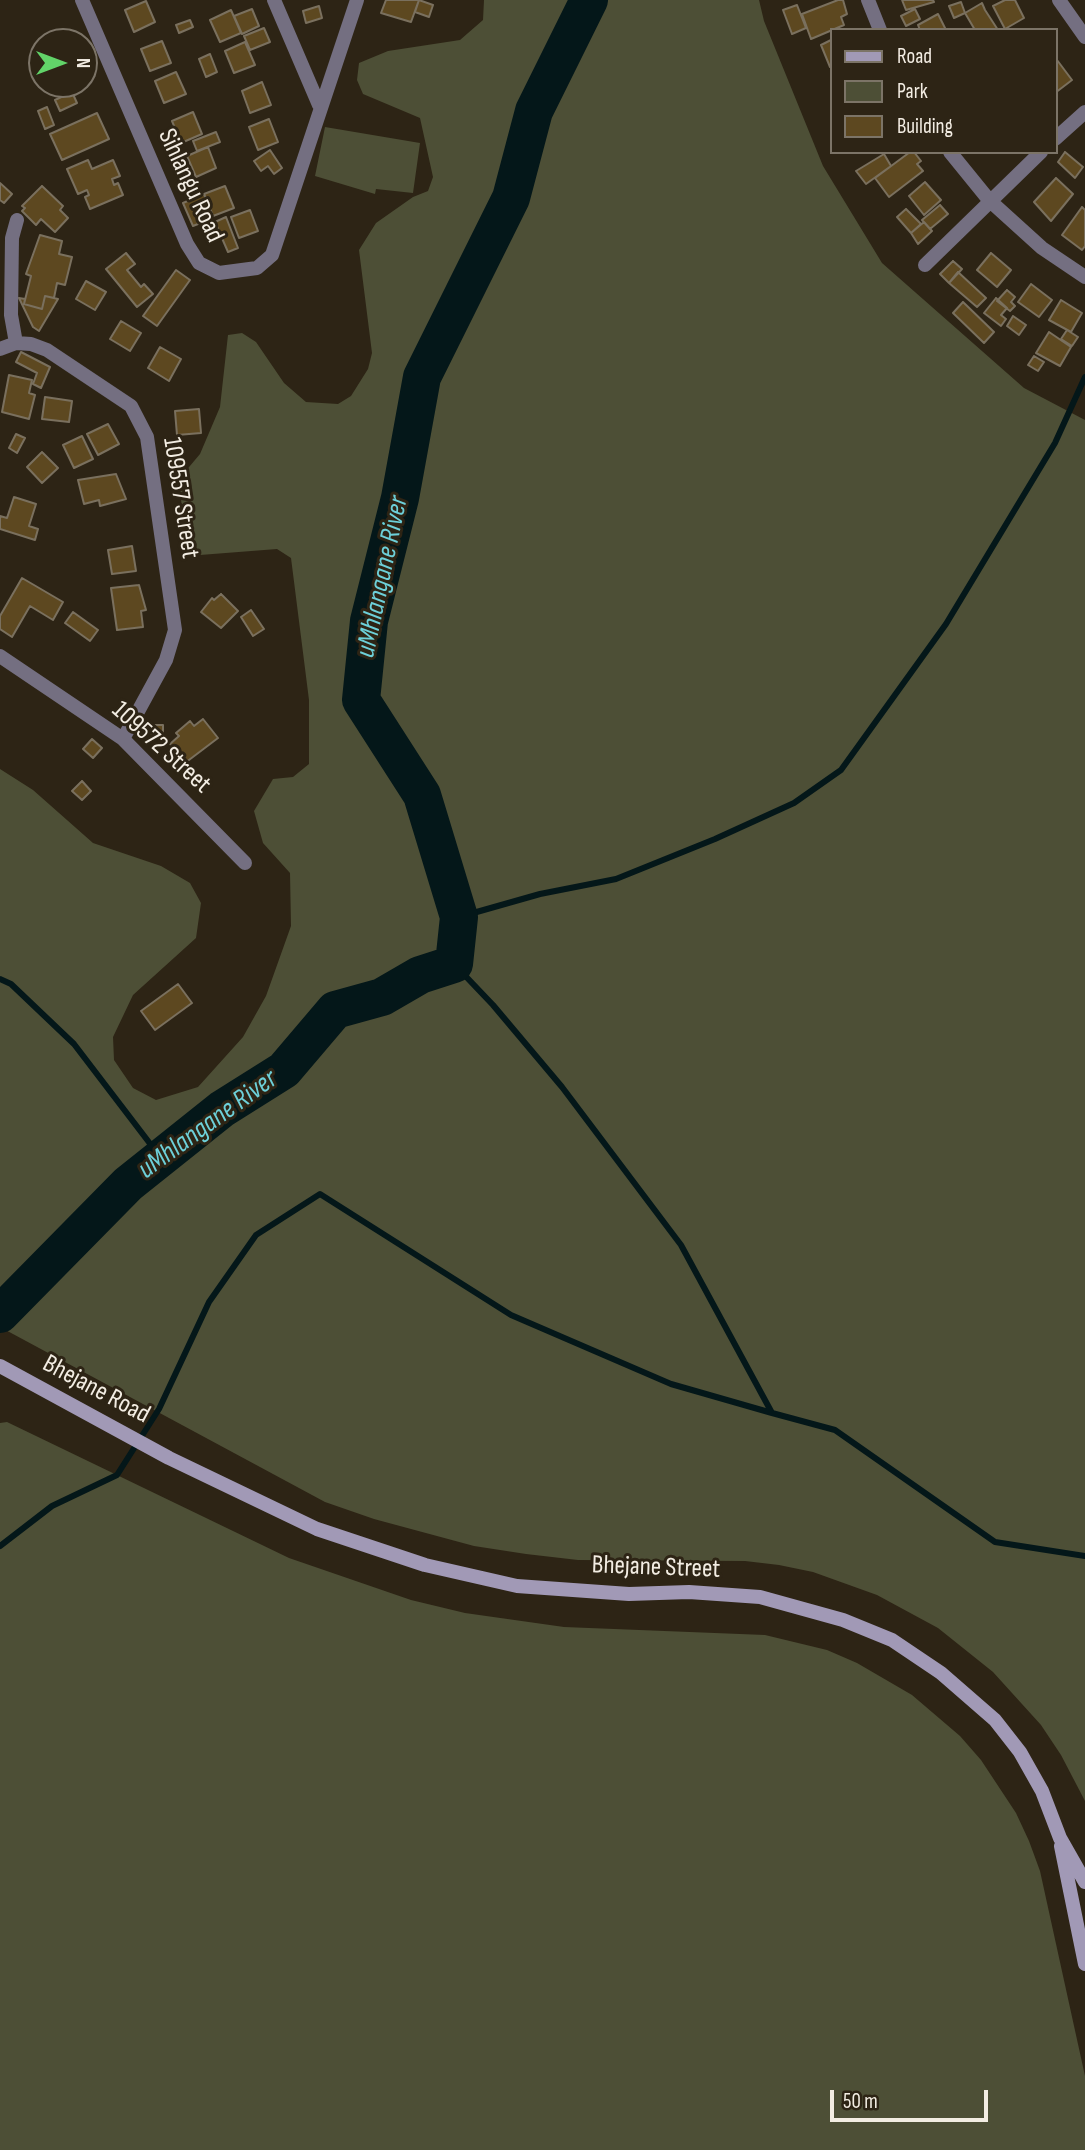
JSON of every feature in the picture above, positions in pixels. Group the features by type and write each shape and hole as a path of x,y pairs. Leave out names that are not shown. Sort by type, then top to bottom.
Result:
{"street":[{"name":"Sihlangu Road","path":"82,0 187,244 198,263 207,270 233,272 257,268 272,255 357,0"},
{"path":"274,0 320,105"},
{"path":"868,0 879,28"},
{"path":"1059,0 1085,37"},
{"path":"1057,137 1085,112"},
{"path":"952,154 989,200 1042,248 1085,277"},
{"path":"925,264 1039,154"},
{"path":"0,349 16,344 10,315 12,238 17,220"},
{"name":"109557 Street","path":"16,344 31,344 47,350 117,394 131,406 147,438 175,630 166,660 123,739"},
{"name":"109572 Street","path":"0,656 123,739 246,863"},
{"name":"Bhejane Road","path":"0,1366 169,1458"},
{"name":"Bhejane Street","path":"169,1458 317,1529 464,1576 569,1590 760,1598 843,1619 880,1635 941,1673 995,1720 1020,1752 1042,1791 1060,1838 1085,1882"},
{"name":"Bhejane Street","path":"1060,1838 1085,1964"}],"green space":[{"path":"484,0 759,0 764,21 823,166 882,263 1024,388 1085,420 1085,1801 1061,1755 1041,1725 993,1672 938,1628 877,1595 813,1572 779,1565 745,1561 578,1560 474,1546 374,1519 325,1502 0,1327 0,769 33,790 93,843 161,866 190,883 201,903 196,938 133,995 113,1037 114,1060 133,1088 156,1100 198,1087 243,1037 266,996 291,926 290,873 263,843 254,811 273,779 293,777 309,764 309,700 291,558 277,549 200,555 186,548 179,479 200,454 220,407 228,335 242,333 256,342 284,383 306,402 338,404 351,396 368,369 372,353 359,250 376,223 413,197 428,191 433,177 420,118 363,94 357,80 359,63 388,51 460,40 483,20"},
{"path":"325,127 420,143 413,193 376,189 375,194 315,176"},
{"path":"7,1422 289,1558 411,1600 465,1613 564,1627 765,1635 827,1650 857,1663 912,1695 960,1736 981,1760 1016,1813 1029,1841 1040,1871 1085,2076 1085,2150 0,2150 0,1423"}],"building":[{"path":"386,0 419,0 411,22 381,13"},
{"path":"419,0 433,5 429,17 415,12"},
{"path":"843,0 847,14 841,17 844,25 830,28 830,31 811,39 802,14"},
{"path":"902,0 933,0 934,2 906,10"},
{"path":"1005,0 1015,0 1024,18 1004,28 993,6"},
{"path":"146,1 155,22 134,32 125,10"},
{"path":"961,2 965,13 954,18 949,6"},
{"path":"982,3 997,28 974,28 965,13"},
{"path":"797,5 806,28 792,34 783,10"},
{"path":"319,6 322,18 306,23 303,11"},
{"path":"252,9 259,26 242,34 234,16"},
{"path":"915,9 920,19 906,26 901,16"},
{"path":"231,10 241,33 220,42 210,20"},
{"path":"938,14 945,28 919,28 918,25"},
{"path":"190,20 193,27 179,33 176,25"},
{"path":"264,28 270,42 250,50 244,36"},
{"path":"830,40 830,67 821,45"},
{"path":"162,41 171,63 150,71 141,49"},
{"path":"245,42 255,65 234,73 225,51"},
{"path":"210,54 217,72 206,77 199,59"},
{"path":"1057,60 1072,80 1057,91"},
{"path":"176,72 186,94 164,103 155,81"},
{"path":"262,82 271,105 250,113 242,91"},
{"path":"75,98 77,103 60,111 55,100"},
{"path":"47,107 54,125 45,129 38,111"},
{"path":"193,112 202,134 181,143 172,121"},
{"path":"97,113 109,139 62,160 50,134"},
{"path":"269,119 278,142 258,150 249,127"},
{"path":"216,132 220,142 197,151 193,141"},
{"path":"208,147 216,168 196,177 187,156"},
{"path":"270,150 282,168 274,174 268,166 261,171 254,161"},
{"path":"1065,152 1083,167 1075,178 1058,162"},
{"path":"884,154 891,166 866,184 856,171"},
{"path":"907,154 916,154 921,161 917,164 923,171 889,197 875,178"},
{"path":"88,160 92,169 113,160 120,176 112,179 114,185 118,183 123,195 90,209 85,197 89,195 87,190 78,194 67,169"},
{"path":"1056,178 1073,194 1051,221 1034,202"},
{"path":"925,182 941,200 924,215 909,196"},
{"path":"0,183 12,194 4,203 0,200"},
{"path":"42,186 63,206 60,210 68,218 55,232 41,219 36,225 22,211 25,208 22,206"},
{"path":"225,186 234,208 213,216 204,194"},
{"path":"204,194 209,205 198,209 203,222 193,226 183,203"},
{"path":"940,205 948,214 930,229 922,220"},
{"path":"1082,207 1085,210 1085,246 1082,250 1062,235"},
{"path":"906,209 921,224 911,233 897,217"},
{"path":"250,210 258,231 239,238 231,217"},
{"path":"226,217 238,248 228,252 215,222"},
{"path":"924,222 932,231 918,244 911,233"},
{"path":"40,235 62,241 59,254 72,257 65,285 57,283 54,298 45,296 42,309 24,304 31,276 26,274"},
{"path":"126,253 135,264 127,270 141,287 144,284 153,294 137,307 106,269"},
{"path":"991,253 1011,270 997,287 977,270"},
{"path":"953,261 962,269 949,283 940,274"},
{"path":"176,270 190,280 157,326 143,316"},
{"path":"958,272 986,298 977,307 949,283"},
{"path":"86,281 106,292 95,310 76,299"},
{"path":"1031,284 1052,300 1039,317 1018,302"},
{"path":"1007,290 1015,297 1011,302 1015,306 1010,311 997,301"},
{"path":"45,296 58,299 39,331 33,327 19,298 25,299 24,304 42,309"},
{"path":"996,298 1007,308 1001,315 1006,319 1001,326 984,313"},
{"path":"1061,300 1082,313 1071,332 1049,320"},
{"path":"963,302 994,332 984,343 953,313"},
{"path":"1013,316 1026,325 1019,335 1007,326"},
{"path":"121,321 141,333 130,351 110,339"},
{"path":"1067,330 1078,337 1072,346 1061,339"},
{"path":"1049,332 1071,347 1060,366 1036,353"},
{"path":"160,347 181,359 169,381 148,368"},
{"path":"21,352 50,367 41,388 33,384 37,373 16,362"},
{"path":"1034,356 1044,362 1038,371 1028,365"},
{"path":"9,375 32,380 29,393 35,395 29,419 2,412"},
{"path":"45,397 72,401 69,422 42,419"},
{"path":"199,409 201,433 177,435 175,411"},
{"path":"108,424 119,444 98,455 87,434"},
{"path":"16,434 25,438 17,453 9,448"},
{"path":"82,436 93,459 74,468 63,445"},
{"path":"42,452 58,468 42,483 27,467"},
{"path":"116,474 126,499 100,506 99,500 84,504 78,480"},
{"path":"14,497 36,504 29,526 38,529 35,540 0,529 0,516 7,518"},
{"path":"132,546 136,571 112,574 108,550"},
{"path":"22,578 63,602 53,620 30,606 12,637 0,629 0,616"},
{"path":"139,585 146,610 141,611 143,627 117,630 111,588"},
{"path":"221,594 238,611 221,628 201,612 212,598 214,600"},
{"path":"251,610 264,629 253,636 241,617"},
{"path":"73,612 98,630 90,641 65,623"},
{"path":"203,719 218,738 185,763 170,744 179,736 176,733 190,721 194,726"},
{"path":"151,725 163,725 163,736 152,736"},
{"path":"92,739 102,748 93,758 83,749"},
{"path":"82,781 91,791 82,800 72,791"},
{"path":"178,984 192,1003 155,1030 141,1011"}],"waterway":[{"name":"uMhlangane River","path":"0,1314 128,1184 222,1109 284,1070 335,1010 382,997 420,975 454,964 459,917 422,795 361,700 369,621 400,498 422,377 511,198 534,111 589,0"},
{"path":"459,917 540,894 616,879 794,803 841,770 946,624 1055,443 1085,377"},
{"path":"454,964 493,1005 562,1087 681,1245 772,1413 835,1430 995,1542 1085,1556"},
{"path":"0,979 11,984 74,1044 161,1158"},
{"path":"0,1546 52,1506 117,1475 159,1409 209,1302 256,1235 320,1194 511,1315 671,1384 772,1413"}]}
